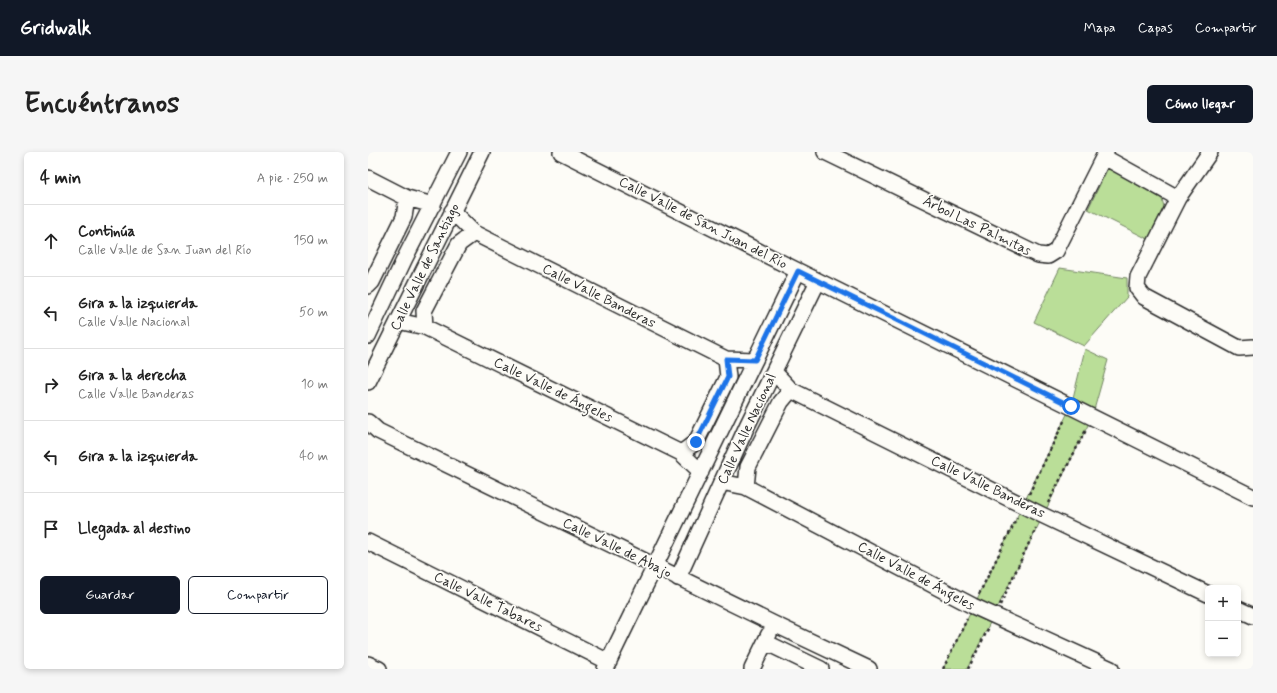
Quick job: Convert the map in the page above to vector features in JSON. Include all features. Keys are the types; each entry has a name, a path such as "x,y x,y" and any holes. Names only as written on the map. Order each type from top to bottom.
{"street":[{"name":"Calle Valle de Santiago","path":"368,336 373,308 405,258 459,152"},
{"name":"Calle Valle de Santiago","path":"368,382 482,152"},
{"name":"Calle Valle de San Juan del Río","path":"562,152 818,281 1253,496"},
{"name":"Árbol Las Palmitas","path":"825,152 1038,256 1048,256 1056,251 1105,154"},
{"path":"1210,152 1178,198 1138,277 1137,288 1144,297 1239,348 1253,347"},
{"path":"1105,154 1178,198"},
{"path":"368,178 407,198 433,205"},
{"path":"368,286 372,282 404,217 407,198"},
{"name":"Calle Valle Banderas","path":"452,211 474,233 726,359 755,360"},
{"path":"425,327 424,311 438,284 459,244 474,233"},
{"path":"405,258 425,267"},
{"name":"Calle Valle Nacional","path":"607,665 798,271"},
{"name":"Calle Valle Nacional","path":"678,578 747,426 818,281"},
{"name":"Calle Valle de Ángeles","path":"398,320 425,327 682,453 701,472"},
{"path":"682,453 696,442 728,377 726,359"},
{"name":"Calle Valle Banderas","path":"774,372 792,390 1042,515 1205,593"},
{"path":"746,487 748,467 781,402 792,390"},
{"path":"728,416 747,426"},
{"name":"Calle Valle de Abajo","path":"371,430 869,669"},
{"name":"Calle Valle de Ángeles","path":"721,482 746,487 973,606 1112,669"},
{"name":"Calle Valle Tabares","path":"368,542 607,665"},
{"path":"1241,610 1253,616"},
{"path":"752,669 774,624"},
{"path":"765,642 821,669"},
{"path":"368,664 379,669"}],"path":[{"path":"943,669 1071,406"},
{"path":"968,669 995,616 1042,515 1092,417"}],"green space":[{"path":"1108,168 1162,199 1164,207 1148,239 1088,209"},
{"path":"1060,268 1127,278 1127,297 1084,346 1034,322"},
{"path":"1085,349 1108,360 1092,417 967,669 943,669 1071,406"}],"route":[{"path":"696,442 728,377 726,359 755,360 798,271 1071,406"}]}
